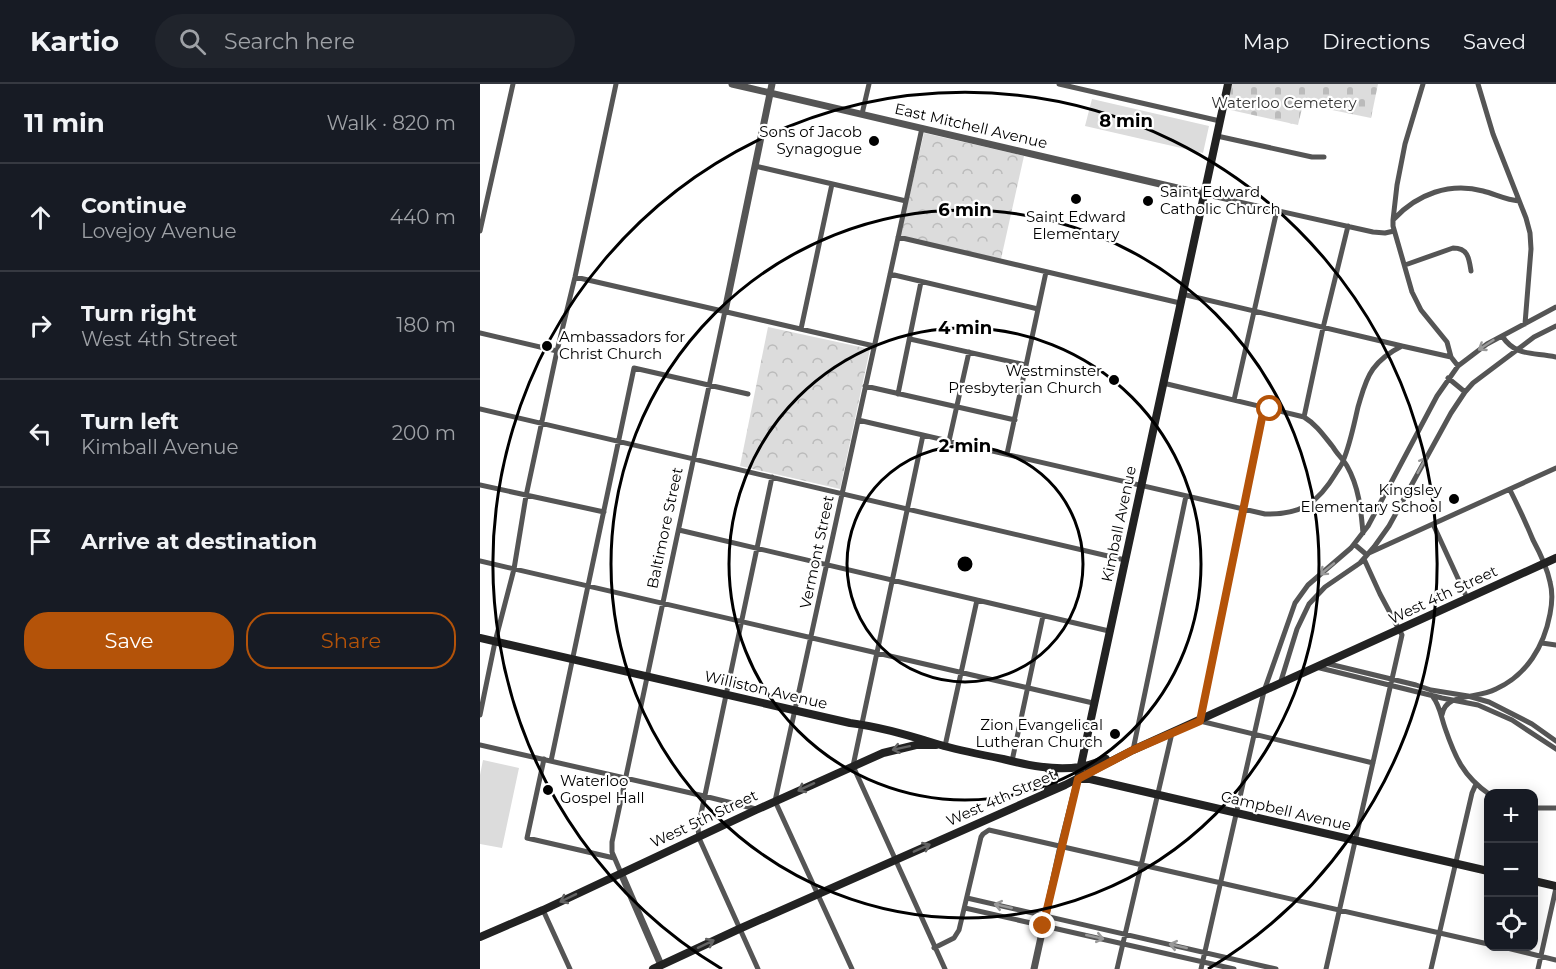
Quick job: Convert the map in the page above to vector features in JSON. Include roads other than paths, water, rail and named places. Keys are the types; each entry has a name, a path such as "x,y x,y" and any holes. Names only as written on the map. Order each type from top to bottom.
{"main road":[{"name":"Kimball Avenue","path":"1078,779 1228,84"},
{"name":"West 4th Street","path":"652,969 662,967 739,929 1078,779 1133,750 1556,558"},
{"name":"Williston Avenue","path":"480,638 1047,768 1080,767 1133,750"},
{"path":"1087,735 1090,756 1098,760 1108,759"},
{"name":"West 5th Street","path":"480,937 883,753 904,747 945,746"},
{"path":"1041,795 1055,781 1054,774 1047,768"},
{"name":"Campbell Avenue","path":"1078,779 1090,779 1484,870"},
{"path":"1538,882 1556,887"}],"street":[{"path":"480,231 513,84"},
{"path":"480,715 495,642 514,569 526,496 616,84"},
{"name":"East Mitchell Avenue","path":"732,84 1203,194"},
{"name":"Baltimore Street","path":"662,967 614,858 612,842 772,84"},
{"path":"862,114 868,84"},
{"path":"1059,84 1220,121"},
{"path":"1423,84 1406,144 1397,185 1393,220 1412,292 1417,303 1447,342 1451,357 1458,366"},
{"path":"1478,84 1493,134 1528,226 1531,241 1525,324"},
{"name":"Vermont Street","path":"775,801 922,128"},
{"path":"1217,136 1312,157 1324,157"},
{"path":"755,166 906,201"},
{"path":"801,329 832,184"},
{"path":"1393,220 1407,206 1421,197 1448,189 1475,189 1519,201"},
{"path":"1203,194 1379,233 1395,231"},
{"path":"1234,400 1277,210"},
{"path":"1304,417 1348,226"},
{"path":"898,237 1180,303"},
{"path":"1405,265 1457,248 1466,252 1471,271"},
{"path":"1007,454 1046,272"},
{"path":"890,274 1038,309"},
{"path":"575,277 874,346"},
{"path":"898,394 921,282"},
{"path":"1182,294 1451,357"},
{"path":"1201,969 1264,691 1286,626 1299,596 1308,585 1340,559 1363,533 1427,413 1458,366 1487,344 1556,307"},
{"path":"1280,684 1297,629 1309,604 1325,587 1355,567 1389,526 1451,413 1465,392 1473,383 1534,337 1556,326"},
{"path":"480,333 557,351"},
{"path":"1502,336 1508,346 1516,351 1556,357"},
{"path":"910,339 1026,365"},
{"path":"858,420 1265,514 1288,513 1310,504 1327,488 1343,461 1363,389 1370,374 1382,358 1402,346"},
{"path":"949,441 969,352"},
{"path":"551,761 634,368 748,394"},
{"path":"1448,378 1465,392"},
{"path":"1163,383 1304,417 1311,421 1352,476 1358,492 1363,533"},
{"path":"865,387 1015,420"},
{"path":"1264,408 1200,721 1373,763"},
{"path":"480,409 1125,560"},
{"path":"923,435 853,766 945,969"},
{"path":"1366,556 1556,468"},
{"path":"758,969 699,838 699,823 772,477"},
{"path":"480,485 604,512"},
{"path":"1442,715 1444,708 1454,700 1495,690 1513,679 1532,659 1542,643 1549,617 1552,591 1544,563 1510,490"},
{"path":"1133,750 1186,496"},
{"path":"1433,524 1467,598"},
{"path":"679,530 1109,631"},
{"path":"1326,969 1402,636 1366,556 1354,544"},
{"path":"480,561 1093,703"},
{"path":"945,746 977,600"},
{"path":"1012,761 1043,616"},
{"path":"1542,643 1556,645"},
{"path":"1325,663 1432,696 1478,705 1498,713 1556,749"},
{"path":"1315,667 1468,696 1496,705 1533,724 1556,741"},
{"path":"1495,690 1492,699 1496,705"},
{"path":"1432,696 1438,705 1444,726 1465,773 1484,790"},
{"path":"1117,969 1172,733"},
{"path":"480,745 756,810"},
{"path":"544,759 527,838 614,858"},
{"name":"Kimball Avenue","path":"1034,969 1078,779"},
{"path":"1431,969 1476,784"},
{"path":"775,801 852,969"},
{"path":"1538,808 1556,808"},
{"path":"934,948 957,935 981,837 985,832 994,831 1484,943"},
{"path":"1538,969 1556,887"},
{"path":"967,898 1276,969"},
{"path":"965,908 1234,969"},
{"path":"543,910 570,969"},
{"path":"1520,951 1556,960"}],"place":[{"name":"Sons of Jacob Synagogue","path":"874,141"},
{"name":"Saint Edward Elementary","path":"1076,199"},
{"name":"Saint Edward Catholic Church","path":"1148,201"},
{"name":"Ambassadors for Christ Church","path":"547,346"},
{"name":"Westminster Presbyterian Church","path":"1114,380"},
{"name":"Kingsley Elementary School","path":"1454,499"},
{"name":"Zion Evangelical Lutheran Church","path":"1115,734"},
{"name":"Waterloo Gospel Hall","path":"548,790"}],"park label":[{"name":"Waterloo Cemetery","path":"1284,103"}]}
